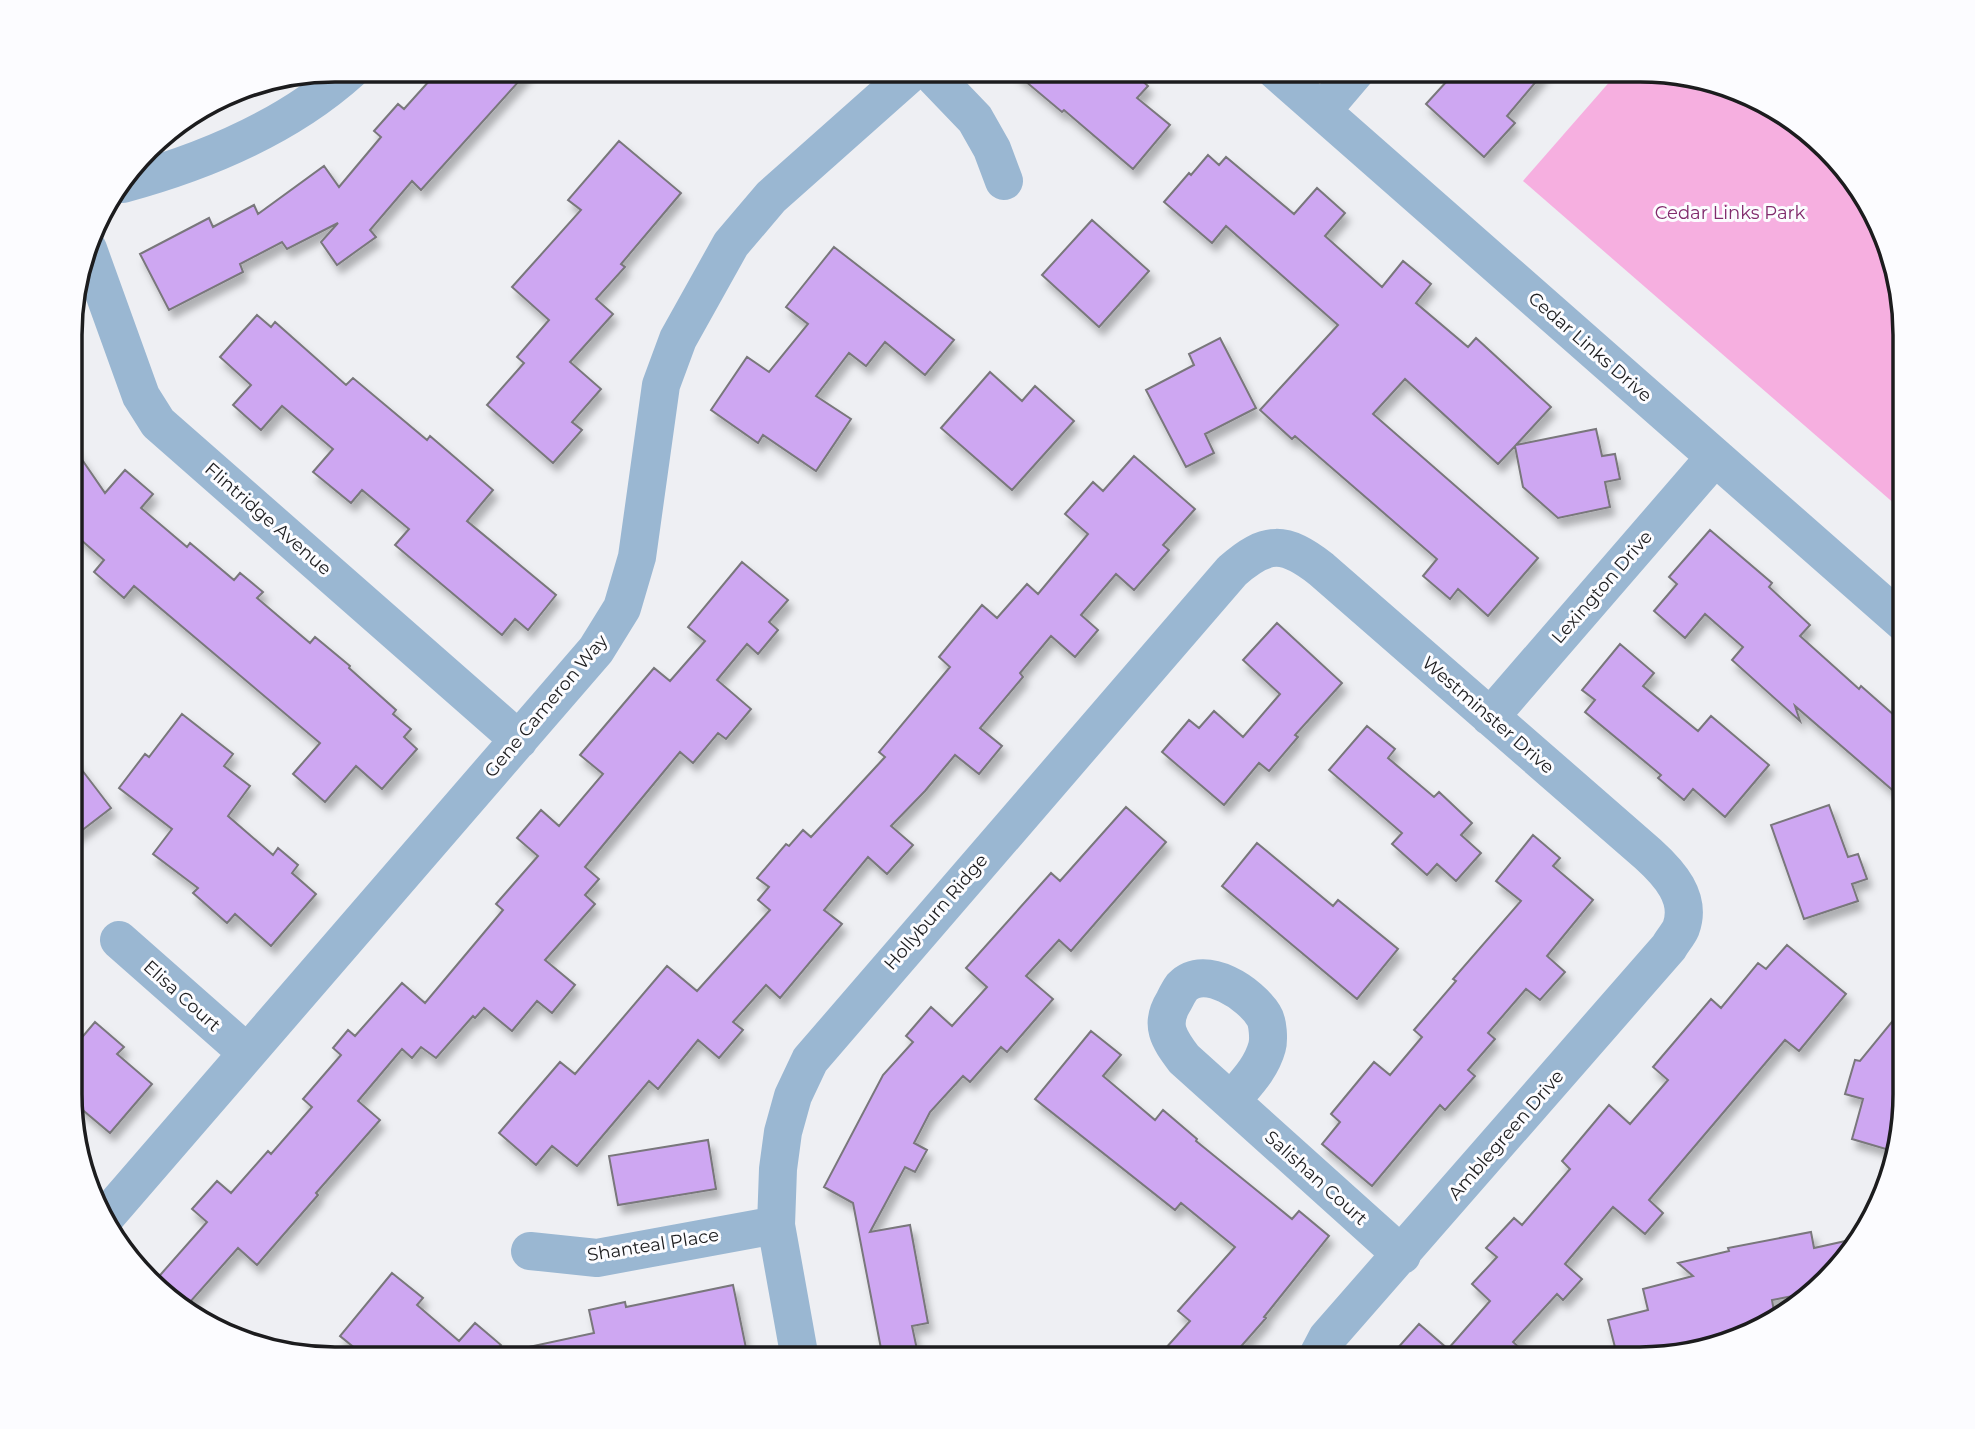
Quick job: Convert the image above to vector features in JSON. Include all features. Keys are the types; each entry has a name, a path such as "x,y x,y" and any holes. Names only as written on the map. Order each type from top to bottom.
{"street":[{"path":"136,180 207,156 263,131 335,82"},
{"name":"Gene Cameron Way","path":"111,1211 596,650 622,608 637,556 661,385 678,339 731,244 771,197 900,82"},
{"path":"940,82 975,119 992,149 1004,181"},
{"name":"Cedar Links Drive","path":"1289,82 1893,613"},
{"path":"1322,111 1347,82"},
{"name":"Flintridge Avenue","path":"93,263 141,396 158,423 519,740"},
{"name":"Lexington Drive","path":"1490,717 1715,457"},
{"name":"Westminster Drive","path":"1273,547 1303,555 1321,569 1668,872 1684,905"},
{"name":"Hollyburn Ridge","path":"798,1347 776,1225 778,1169 783,1132 793,1096 810,1060 1232,571 1251,554 1273,547"},
{"name":"Amblegreen Drive","path":"1322,1347 1669,947 1681,927 1684,905"},
{"name":"Elisa Court","path":"119,940 246,1052"},
{"name":"Salishan Court","path":"1231,1101 1402,1255"},
{"name":"Shanteal Place","path":"530,1251 597,1258 776,1225"}],"green space":[{"name":"Cedar Links Park","path":"1609,82 1673,84 1721,96 1752,108 1807,145 1830,168 1859,209 1873,238 1888,286 1893,335 1893,502 1523,181"}],"building":[{"path":"428,82 518,82 421,190 412,181 370,230 376,237 337,265 321,242 338,223 287,249 282,242 240,264 243,272 169,310 140,254 209,218 213,227 254,205 258,214 324,166 339,187 381,137 374,131 398,104 404,109"},
{"path":"1026,82 1144,82 1148,86 1137,98 1170,125 1133,169 1064,110 1062,112"},
{"path":"1446,82 1536,82 1507,116 1515,123 1484,157 1426,104"},
{"path":"619,141 681,193 621,264 625,267 596,299 613,314 570,362 601,389 572,422 582,430 553,463 487,405 524,363 517,357 549,320 512,287 581,210 568,200"},
{"path":"1208,155 1219,165 1226,157 1294,214 1317,188 1345,213 1325,236 1382,287 1403,261 1431,284 1416,303 1468,347 1476,338 1551,407 1516,445 1596,429 1602,456 1615,454 1620,479 1605,482 1610,507 1558,518 1523,487 1515,446 1498,464 1405,379 1373,414 1538,558 1488,616 1458,589 1450,599 1423,576 1437,559 1295,436 1292,439 1260,410 1338,325 1226,226 1212,243 1164,202"},
{"path":"1092,220 1149,271 1099,327 1042,275"},
{"path":"834,247 954,340 925,375 885,342 866,366 849,353 816,396 851,419 816,471 763,435 758,443 711,410 747,357 769,372 808,324 786,307"},
{"path":"257,315 271,327 275,322 346,385 353,378 427,440 430,436 493,490 467,521 556,595 528,630 515,619 502,635 395,545 409,529 362,490 351,503 313,472 333,449 282,406 261,430 233,405 251,385 220,357"},
{"path":"1220,338 1256,408 1205,434 1214,453 1186,467 1146,390 1194,365 1189,354"},
{"path":"990,372 1022,401 1035,386 1074,421 1012,490 941,428"},
{"path":"1134,456 1195,509 1163,545 1169,550 1134,590 1116,574 1081,615 1098,630 1075,657 1051,636 1020,673 1023,677 980,728 1002,746 979,774 955,755 891,826 913,845 887,874 868,857 824,910 842,924 780,998 766,985 733,1022 743,1030 719,1058 698,1040 658,1089 649,1081 577,1166 552,1146 536,1165 499,1133 560,1062 575,1074 667,966 697,991 770,910 758,900 769,887 757,878 786,844 789,846 803,830 811,837 885,757 879,752 950,667 939,657 982,605 997,618 1027,584 1038,594 1088,534 1065,514 1093,482 1103,491"},
{"path":"82,460 105,493 125,470 153,494 141,508 187,547 190,543 234,580 240,573 263,592 257,598 310,643 315,637 350,666 349,668 396,710 393,714 411,729 404,737 417,749 382,789 356,766 325,802 293,774 320,743 134,586 124,598 94,572 104,560 82,541"},
{"path":"1710,530 1772,583 1769,587 1810,625 1800,636 1859,689 1861,686 1893,714 1893,791 1795,706 1800,721 1732,660 1743,647 1705,614 1685,638 1654,611 1677,584 1669,577"},
{"path":"742,562 788,600 769,622 778,630 758,654 747,644 717,680 751,709 726,739 718,733 693,763 680,752 585,867 599,879 585,895 595,904 545,960 575,985 552,1013 537,1001 512,1031 484,1008 475,1018 473,1016 436,1058 421,1047 412,1058 402,1049 358,1101 380,1120 257,1265 238,1248 191,1301 168,1284 159,1276 207,1222 192,1209 217,1181 231,1193 268,1151 271,1154 312,1107 303,1099 341,1055 333,1048 348,1030 355,1036 402,983 425,1003 503,910 496,904 538,856 517,838 541,810 559,826 603,774 580,755 654,668 670,681 705,641 688,627"},
{"path":"1277,623 1342,683 1295,735 1298,737 1269,771 1259,763 1224,805 1162,752 1189,720 1199,728 1214,711 1243,737 1280,694 1243,660"},
{"path":"1620,644 1654,673 1643,686 1698,731 1711,716 1769,765 1725,817 1693,789 1684,800 1658,778 1661,775 1585,712 1595,700 1582,690"},
{"path":"182,714 233,754 224,766 250,786 228,816 273,855 278,848 298,865 292,873 316,894 271,946 235,914 227,923 193,893 198,888 153,854 172,829 119,788 145,754 149,757"},
{"path":"1367,726 1395,749 1388,758 1434,797 1439,792 1472,823 1461,835 1481,853 1456,881 1437,864 1427,875 1392,844 1402,833 1329,770"},
{"path":"82,770 111,808 82,830"},
{"path":"1829,805 1848,857 1858,854 1867,879 1852,884 1858,901 1804,919 1771,825"},
{"path":"1126,807 1166,842 1071,951 1059,940 1026,976 1053,999 1007,1052 1001,1047 970,1082 963,1076 930,1112 914,1143 927,1150 915,1172 905,1167 870,1232 910,1225 928,1323 912,1326 916,1347 881,1347 853,1203 824,1187 883,1075 913,1042 906,1036 931,1007 952,1026 987,987 966,968 1051,873 1060,881"},
{"path":"1533,835 1560,858 1553,866 1593,900 1547,956 1565,972 1540,1000 1526,989 1488,1033 1495,1039 1468,1070 1475,1076 1445,1110 1440,1105 1372,1186 1322,1144 1340,1122 1331,1114 1374,1062 1390,1075 1422,1037 1414,1030 1456,981 1453,979 1521,901 1496,881"},
{"path":"1257,843 1333,906 1338,900 1398,949 1357,999 1222,886"},
{"path":"1787,945 1846,994 1799,1051 1785,1040 1649,1200 1663,1213 1645,1234 1613,1207 1565,1264 1582,1279 1563,1300 1557,1294 1513,1342 1519,1347 1450,1347 1490,1301 1472,1284 1497,1257 1486,1248 1514,1218 1522,1225 1570,1169 1562,1161 1609,1105 1630,1124 1668,1080 1653,1067 1711,999 1721,1008 1758,963 1766,969"},
{"path":"1893,1020 1893,1094 1886,1149 1852,1139 1863,1099 1845,1094 1855,1060 1860,1061"},
{"path":"95,1022 124,1047 117,1054 152,1084 110,1133 83,1110 82,1037"},
{"path":"1091,1031 1121,1055 1103,1076 1155,1120 1163,1110 1197,1139 1196,1141 1292,1219 1299,1211 1329,1236 1241,1347 1167,1347 1190,1321 1178,1311 1235,1247 1181,1203 1175,1210 1035,1099"},
{"path":"708,1140 716,1189 618,1205 609,1156"},
{"path":"1811,1232 1814,1248 1845,1241 1807,1284 1791,1296 1772,1300 1773,1308 1752,1321 1689,1342 1615,1347 1608,1320 1648,1310 1643,1289 1693,1276 1678,1263 1729,1251 1728,1248"},
{"path":"392,1273 423,1298 417,1305 459,1341 475,1323 501,1345 354,1347 340,1336"},
{"path":"733,1285 746,1347 529,1347 594,1333 589,1310 625,1302 626,1307"},
{"path":"1419,1324 1446,1347 1399,1347"}]}
